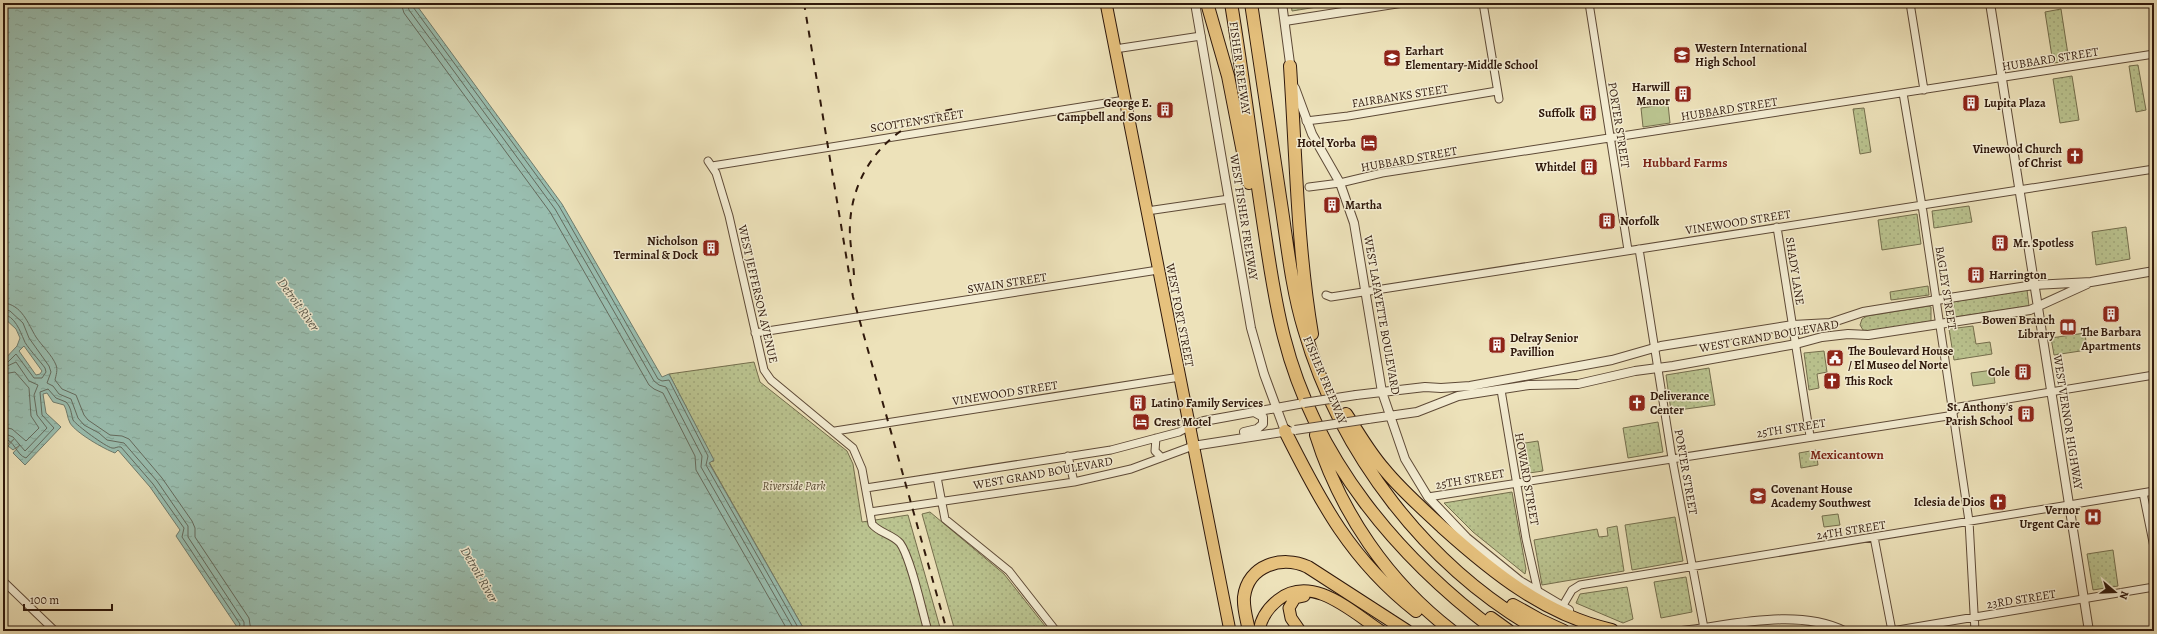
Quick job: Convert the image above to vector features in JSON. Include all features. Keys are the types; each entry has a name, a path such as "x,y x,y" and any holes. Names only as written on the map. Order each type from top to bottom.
{"highway":[{"path":"1207,3 1228,76 1252,195 1268,254"},
{"name":"FISHER FREEWAY","path":"1231,3 1268,254 1284,337 1301,388 1323,436 1351,483 1382,526 1419,565 1458,602 1496,631"},
{"name":"FISHER FREEWAY","path":"1251,3 1294,288 1306,336 1321,378 1349,434 1382,488 1421,535 1461,573 1494,600 1540,630"},
{"path":"1290,66 1302,265 1321,378 1375,458 1391,478 1470,552 1502,578 1531,597 1574,618 1615,630"},
{"path":"1301,388 1330,472 1373,549 1409,595 1452,631"},
{"path":"1290,430 1317,496 1339,531 1388,587 1414,610 1442,631"},
{"path":"1249,631 1244,600 1247,586 1257,572 1269,565 1282,561 1296,562 1308,567 1406,630"},
{"path":"1419,565 1509,631"},
{"path":"1461,573 1540,620 1564,631"}],"main road":[{"name":"WEST FORT STREET","path":"1106,3 1230,631"},
{"path":"1259,631 1264,615 1277,601 1293,592 1304,591 1319,593 1331,598 1381,631"},
{"path":"1300,631 1291,618 1289,611 1292,601 1297,597 1303,596 1322,601 1368,631"}],"street":[{"name":"WEST FISHER FREEWAY","path":"1195,3 1251,328 1264,374 1276,408 1290,430"},
{"path":"1282,3 1290,66"},
{"path":"1285,21 1400,3"},
{"path":"1483,3 1499,99"},
{"name":"PORTER STREET","path":"1589,3 1628,250"},
{"path":"1910,3 1924,90"},
{"name":"WEST VERNOR HIGHWAY","path":"1990,3 2089,631"},
{"path":"1115,49 1201,36"},
{"name":"HUBBARD STREET","path":"1309,187 1340,183 1382,173 2154,54"},
{"name":"WEST LAFAYETTE BOULEVARD","path":"1290,66 1306,120 1320,150 1340,183 1354,223 1382,392 1405,459 1428,497 1447,519 1480,550 1520,581 1538,592 1562,606 1615,630"},
{"name":"FAIRBANKS STEET","path":"1306,120 1350,115 1497,91"},
{"name":"BAGLEY STREET","path":"1903,93 1937,300 1969,521 1975,631"},
{"name":"SCOTTEN STREET","path":"710,163 1125,100"},
{"name":"WEST JEFFERSON AVENUE","path":"710,163 729,216 764,370 771,380 835,431 853,448 858,456 870,512"},
{"name":"VINEWOOD STREET","path":"1326,294 1331,297 1365,292 2154,169"},
{"path":"1147,211 1229,199"},
{"name":"SHADY LANE","path":"1777,227 1810,436"},
{"name":"PORTER STREET","path":"1639,249 1672,458 1704,628"},
{"name":"SWAIN STREET","path":"755,333 1158,270"},
{"name":"WEST GRAND BOULEVARD","path":"866,488 1122,448 1179,432 1204,421 1276,408 1356,395 1425,387 1459,388 1612,360 1655,348 1793,325 1830,323 1863,312 2034,285 2092,282 2154,272"},
{"name":"WEST GRAND BOULEVARD","path":"870,512 1074,482 1131,469 1161,457 1209,442 1417,412 1458,396 1518,387 1578,384 1635,371 1796,344 1822,337 1848,334 1868,335 2030,310 2092,282"},
{"name":"25TH STREET","path":"1428,497 1810,436 1948,416 1960,407 2154,375"},
{"name":"VINEWOOD STREET","path":"835,431 1180,377"},
{"path":"1517,377 1518,387"},
{"name":"HOWARD STREET","path":"1501,390 1516,482 1538,592"},
{"path":"1209,442 1226,435 1260,428 1264,424 1264,419 1254,412"},
{"path":"1156,438 1155,451 1161,457"},
{"path":"1068,456 1074,482"},
{"path":"937,477 945,519 1009,571 1056,631"},
{"name":"24TH STREET","path":"1562,606 1572,590 1580,585 2154,491"},
{"path":"2143,493 2154,547"},
{"path":"870,512 875,527 895,538 904,551 928,631"},
{"path":"1874,537 1892,631"},
{"path":"1520,581 1528,578 1533,571"},
{"path":"3,581 55,631"},
{"name":"23RD STREET","path":"1892,631 2154,588"},
{"path":"1682,631 1800,618 1826,623 1844,631"}],"green space":[{"path":"1291,3 1342,3 1292,11"},
{"path":"2061,9 2069,61 2053,63 2045,12"},
{"path":"2138,65 2146,110 2136,112 2129,66"},
{"path":"2072,76 2079,120 2060,123 2053,79"},
{"path":"1668,104 1670,123 1643,127 1641,108"},
{"path":"1864,108 1871,152 1860,154 1853,109"},
{"path":"1969,206 1972,222 1934,228 1932,211"},
{"path":"1917,214 1921,244 1882,250 1878,220"},
{"path":"2126,227 2130,259 2096,265 2092,232"},
{"path":"1928,286 1929,295 1891,300 1890,292"},
{"path":"2027,290 2029,306 1948,318 1946,303"},
{"path":"1929,306 1931,307 1931,321 1869,331 1863,330 1860,325 1862,319 1867,316"},
{"path":"1973,326 1976,344 1990,342 1992,354 1954,360 1949,329"},
{"path":"2085,333 2087,350 2054,355 2051,338"},
{"path":"1824,351 1827,372 1817,374 1819,388 1809,390 1804,353"},
{"name":"Riverside Park","path":"754,362 760,382 847,451 853,464 862,522 908,515 941,631 805,631 709,462 714,461 669,374"},
{"path":"1709,368 1715,405 1671,411 1666,375"},
{"path":"1993,370 1995,383 1973,386 1971,373"},
{"path":"1658,422 1663,452 1628,458 1623,428"},
{"path":"1538,441 1543,471 1529,473 1525,443"},
{"path":"1816,450 1818,465 1801,468 1799,453"},
{"path":"1512,492 1526,569 1525,574 1473,532 1444,503"},
{"path":"930,512 1004,574 1049,631 955,631 922,514"},
{"path":"1838,514 1840,525 1824,527 1822,516"},
{"path":"1675,517 1683,561 1632,570 1625,525"},
{"path":"1617,526 1624,571 1542,585 1534,540 1597,529 1599,537 1608,536 1607,528"},
{"path":"2113,550 2118,586 2093,590 2087,554"},
{"path":"1686,577 1692,612 1661,618 1654,582"},
{"path":"1627,587 1633,619 1623,623 1576,603 1580,594"}],"water":[{"name":"Detroit River","path":"3,3 415,3 562,204 662,377 669,374 714,460 709,463 805,631 232,631 237,627 176,536 180,530 150,487 118,450 115,453 104,448 84,436 73,427 69,421 64,405 53,402 47,393 43,394 46,413 61,427 25,465 13,453 20,445 13,450 8,446 14,439 7,445 3,441 7,433 6,432 3,436 3,361 17,346 20,338 16,329 3,317","holes":["24,346 42,371 40,374 36,375 19,351"]}],"railway":[{"path":"804,3 853,297 947,631"},
{"path":"854,275 850,224 853,202 860,182 869,164 882,148 897,134 914,123 933,114 954,109"}],"place":[{"name":"Western International High School","path":"1682,55"},
{"name":"Earhart Elementary-Middle School","path":"1392,58"},
{"name":"Harwill Manor","path":"1683,94"},
{"name":"Lupita Plaza","path":"1971,103"},
{"name":"George E. Campbell and Sons","path":"1165,110"},
{"name":"Suffolk","path":"1588,113"},
{"name":"Hotel Yorba","path":"1369,143"},
{"name":"Vinewood Church of Christ","path":"2075,156"},
{"name":"Whitdel","path":"1589,167"},
{"name":"Martha","path":"1332,205"},
{"name":"Norfolk","path":"1607,221"},
{"name":"Mr. Spotless","path":"2000,243"},
{"name":"Nicholson Terminal & Dock","path":"711,248"},
{"name":"Harrington","path":"1976,275"},
{"name":"The Barbara Apartments","path":"2111,314"},
{"name":"Bowen Branch Library","path":"2068,327"},
{"name":"Delray Senior Pavillion","path":"1497,345"},
{"name":"The Boulevard House / El Museo del Norte","path":"1835,358"},
{"name":"Cole","path":"2023,372"},
{"name":"This Rock","path":"1832,381"},
{"name":"Latino Family Services","path":"1138,403"},
{"name":"Deliverance Center","path":"1637,403"},
{"name":"St. Anthony's Parish School","path":"2026,414"},
{"name":"Crest Motel","path":"1141,422"},
{"name":"Covenant House Academy Southwest","path":"1758,496"},
{"name":"Iclesia de Dios","path":"1998,502"},
{"name":"Vernor Urgent Care","path":"2093,517"}],"district":[{"name":"Hubbard Farms","path":"1685,162"},
{"name":"Mexicantown","path":"1847,454"}]}
